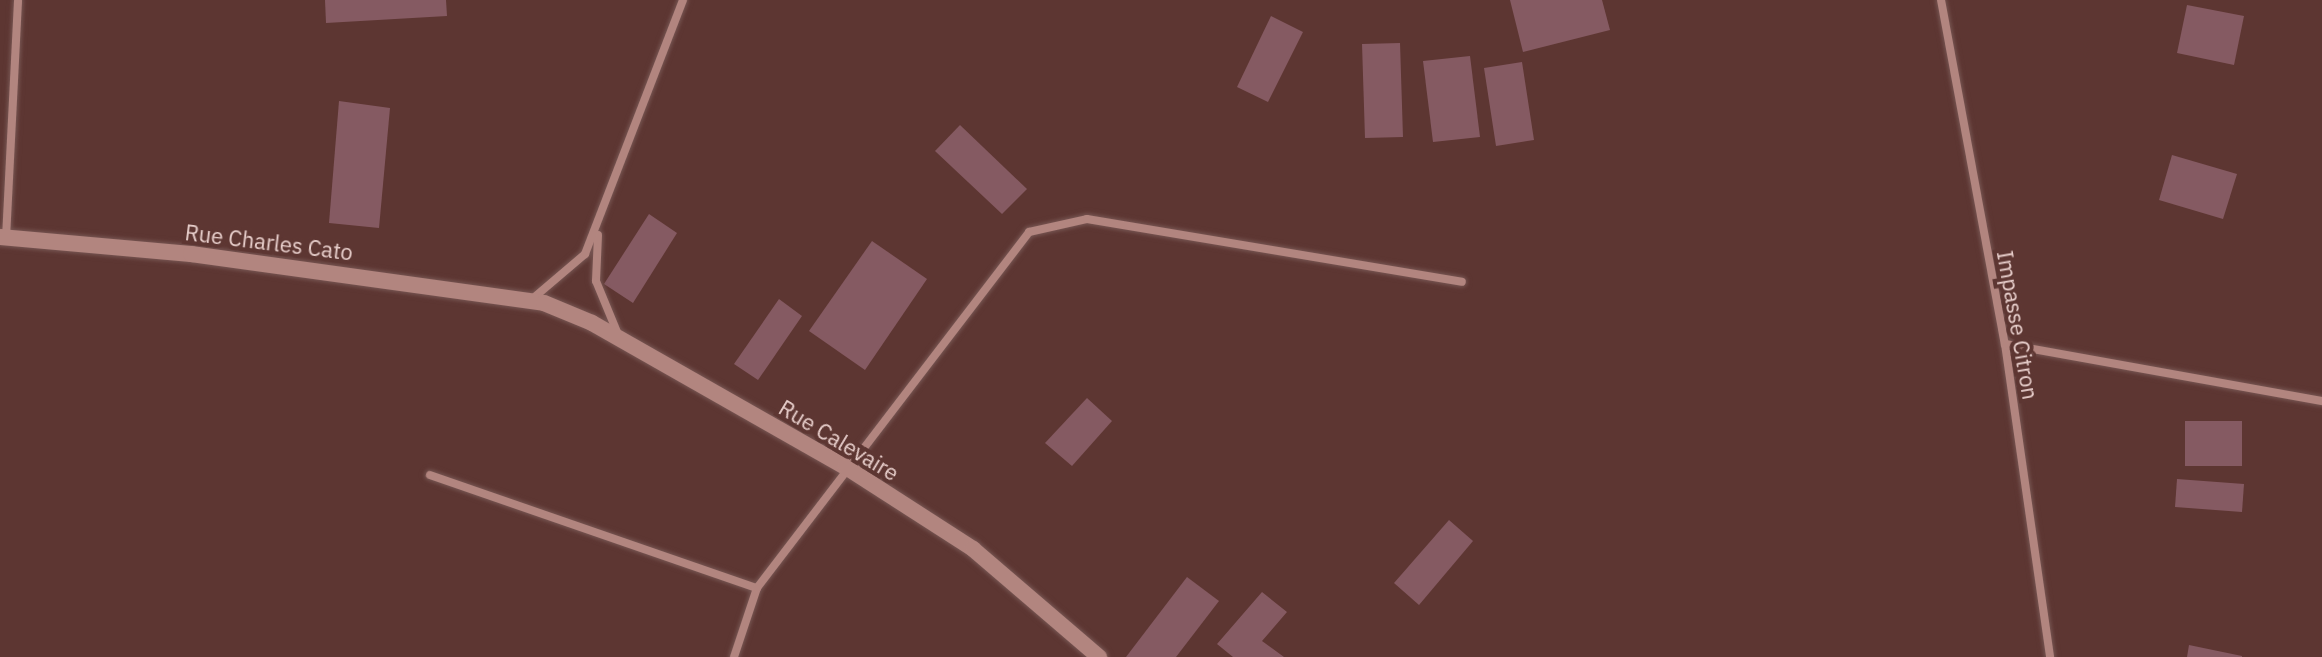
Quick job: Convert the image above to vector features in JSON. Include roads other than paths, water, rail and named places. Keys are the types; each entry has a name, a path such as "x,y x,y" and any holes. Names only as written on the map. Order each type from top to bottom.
{"main road":[{"name":"Rue Charles Cato","path":"3,238 191,254 531,300"},
{"name":"Rue Calevaire","path":"531,300 592,323 846,467 973,549 1099,657"}],"street":[{"path":"3,238 18,0"},
{"path":"625,344 600,299 595,254 599,226 683,0"},
{"name":"Impasse Citron","path":"1941,0 2005,344 2050,657"},
{"path":"734,657 757,588 846,467 1029,232 1087,219 1462,282"},
{"path":"531,300 570,271 599,226"},
{"path":"2005,344 2322,401"},
{"path":"430,475 757,588"}]}
